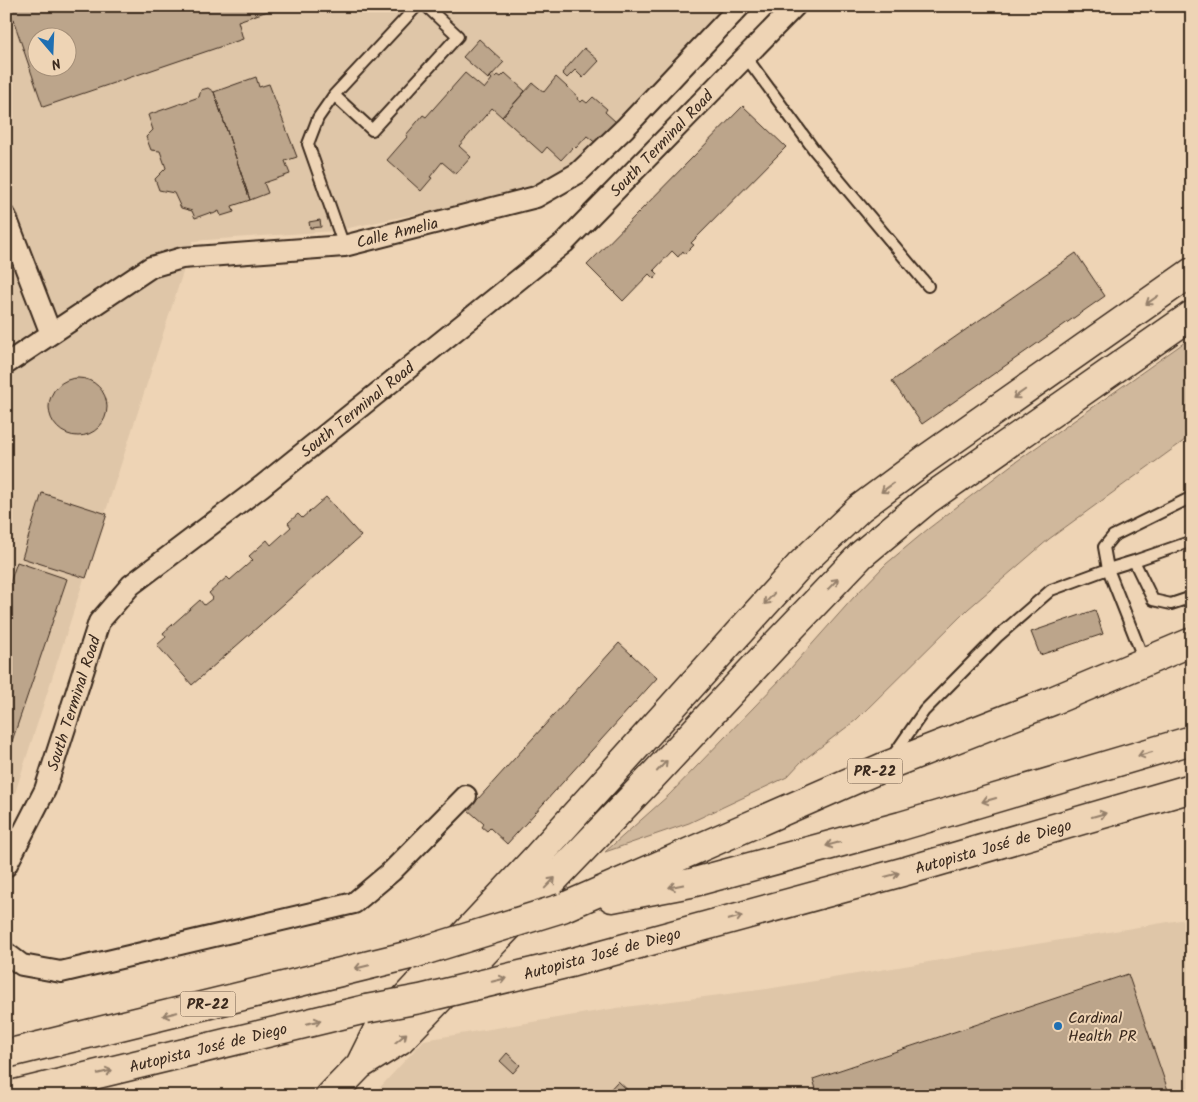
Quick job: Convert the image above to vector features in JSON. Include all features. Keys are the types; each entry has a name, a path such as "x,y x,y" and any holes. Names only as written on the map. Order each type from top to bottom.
{"main road":[{"path":"360,1065 380,1025 536,858 799,566 835,530 860,508 926,460 1192,272"},
{"path":"330,1096 360,1065 400,1040 861,555 927,500 1192,315"},
{"name":"PR-22","path":"562,908 886,766 1052,701 1192,642"},
{"name":"PR-22","path":"6,1054 410,955 562,908 691,883 901,826 1192,740"},
{"name":"Autopista José de Diego","path":"7,1096 366,1009 420,999 570,963 906,871 1192,788"},
{"path":"34,1096 66,1082"}],"street":[{"name":"Calle Amelia","path":"6,364 151,268 182,258 344,246 536,198 578,173 625,128 740,6"},
{"name":"South Terminal Road","path":"6,866 45,790 99,622 130,585 262,486 564,243 795,6"},
{"path":"6,216 51,334"},
{"path":"6,953 22,965 61,972 354,902 392,872 466,796"}],"lane":[{"path":"344,246 308,144 318,118 334,95 417,6"},
{"path":"334,95 372,130 458,36 426,6"},
{"path":"746,57 815,151 928,286"},
{"path":"1144,661 1108,569 1104,547 1113,536 1192,496"},
{"path":"886,766 924,711 997,637 1051,590 1192,540"},
{"path":"1134,561 1153,600 1171,604 1192,597"}],"shaded area":[{"path":"6,6 733,6 595,151 537,189 334,231 193,241 13,799 6,804"},
{"path":"1192,337 1192,435 1049,539 968,609 856,720 801,762 787,777 689,823 605,852 669,795 782,678 886,564 1010,466"},
{"path":"1192,918 1192,1096 372,1096 424,1040 617,1008 767,989"}],"building":[{"path":"22,6 283,6 238,21 243,39 43,107 33,78 78,78 78,28 28,28 28,63 10,10"},
{"path":"479,39 504,62 488,79 463,57"},
{"path":"584,48 599,61 583,78 575,70 567,78 562,73"},
{"path":"465,73 484,89 492,79 490,77 493,74 496,77 498,75 501,77 505,73 525,91 502,117 492,108 459,146 471,157 456,174 442,162 421,191 387,160 423,115 426,117"},
{"path":"256,77 259,87 269,84 297,157 285,161 290,174 264,183 268,193 250,200 214,92"},
{"path":"556,77 581,102 583,100 587,103 593,97 607,109 605,112 616,122 597,144 587,136 561,160 547,147 542,153 502,117 533,83 544,92"},
{"path":"208,88 214,92 250,200 232,206 234,212 221,216 219,211 195,218 192,211 181,208 174,193 159,190 155,179 166,168 160,151 151,150 146,137 153,130 148,115 199,97 201,90"},
{"path":"743,106 786,147 691,243 694,245 685,254 683,251 678,257 672,251 654,270 658,274 654,279 649,274 623,301 587,265"},
{"path":"320,220 321,227 310,228 309,222"},
{"path":"1076,253 1105,296 922,424 892,381"},
{"path":"72,378 84,378 99,386 107,401 107,413 99,428 84,436 72,436 57,428 49,413 49,401 57,386"},
{"path":"42,493 107,514 86,578 22,558"},
{"path":"326,497 361,536 192,685 157,645 166,637 163,633 200,600 204,605 213,598 209,593 227,577 230,580 253,560 249,556 267,540 271,545 291,527 288,523 298,514 302,518"},
{"path":"17,562 67,579 9,750 6,749 6,594"},
{"path":"1095,610 1103,634 1040,655 1031,632"},
{"path":"619,643 657,678 507,844 490,828 487,831 482,827 484,824 468,810"},
{"name":"Cardinal Health PR","path":"1128,974 1170,1096 818,1096 813,1079"},
{"path":"507,1053 520,1065 513,1073 500,1061"},
{"path":"618,1081 634,1096 604,1096"}],"place":[{"name":"Cardinal Health PR","path":"1058,1026"}]}
